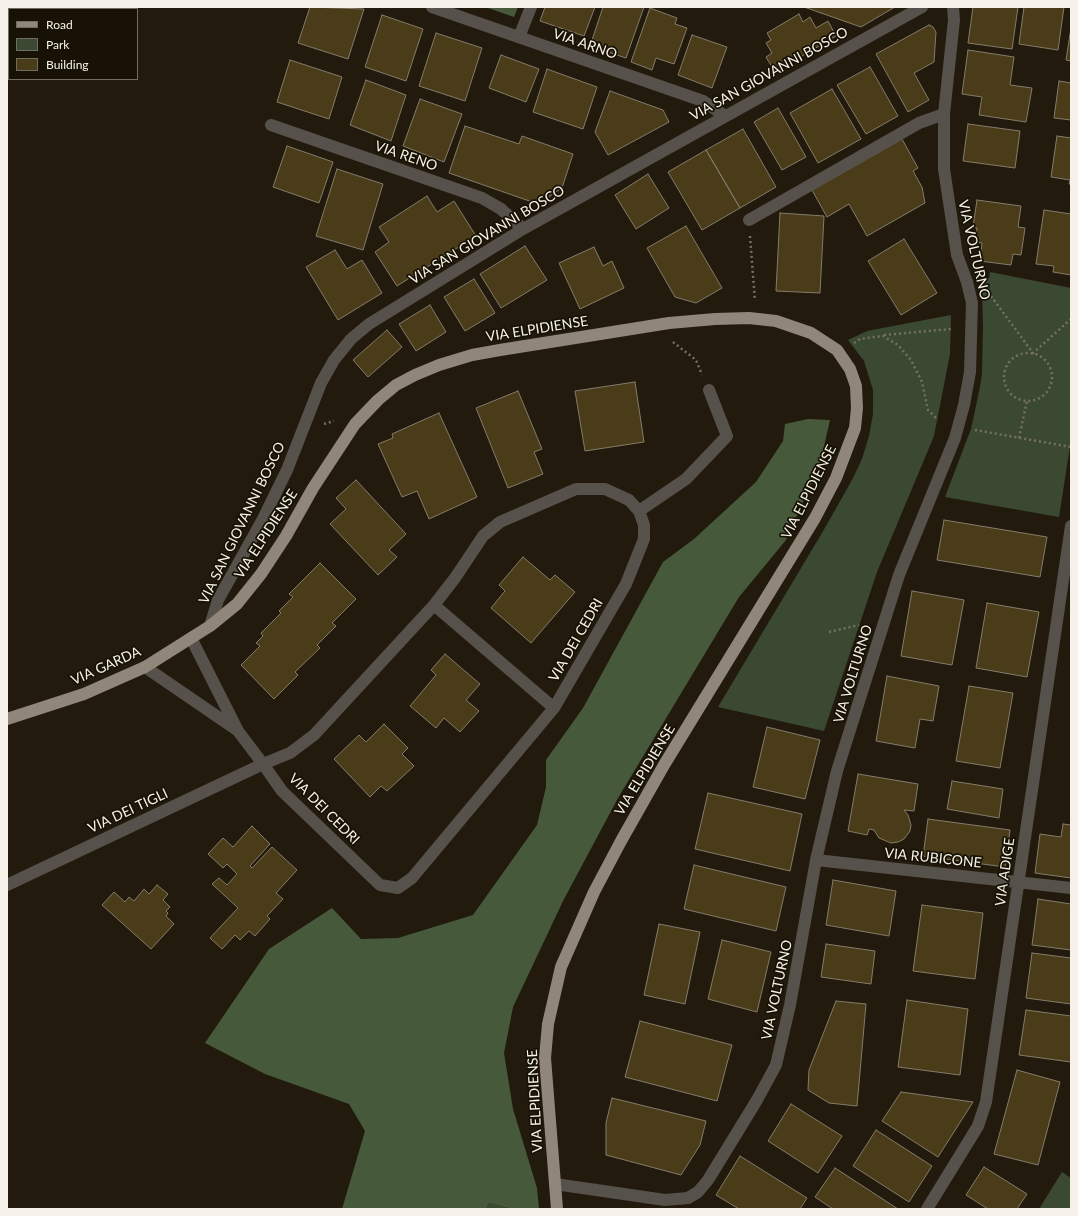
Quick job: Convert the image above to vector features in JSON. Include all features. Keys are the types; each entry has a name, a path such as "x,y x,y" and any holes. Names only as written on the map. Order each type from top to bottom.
{"main road":[{"name":"VIA ELPIDIENSE","path":"210,626 237,604 261,574 286,536 342,440 355,424 378,400 396,385 415,375 465,357 500,350 669,323 715,319 749,318 776,321 796,326 827,342 845,359 856,386 857,408 855,428 836,478 815,518 664,765 620,841 594,892 561,967 548,1024 545,1058 557,1209"},
{"name":"VIA GARDA","path":"7,719 84,694 145,667 210,626"}],"street":[{"name":"VIA ARNO","path":"432,7 703,101 725,116"},
{"path":"519,37 530,7"},
{"name":"VIA SAN GIOVANNI BOSCO","path":"210,626 218,600 263,519 287,470 321,382 334,360 351,339 369,324 523,229 922,7"},
{"name":"VIA VOLTURNO","path":"555,1184 665,1200 688,1198 698,1192 757,1100 776,1065 790,1005 816,860 837,772 899,575 955,438 964,405 970,372 972,303 968,282 957,255 944,169 944,114 954,20 953,7"},
{"path":"749,220 918,123 944,114"},
{"name":"VIA RENO","path":"271,125 482,198 501,209 523,229"},
{"path":"639,511 686,479 727,436 709,390"},
{"name":"VIA DEI CEDRI","path":"576,489 605,489 629,500 639,511 644,525 644,539 626,584 554,708 412,878 398,888 380,885 282,791 263,764 290,753 314,735 434,605 455,578 483,536 500,522 576,489"},
{"name":"VIA ADIGE","path":"927,1209 978,1126 986,1102 1071,526"},
{"path":"434,605 554,708"},
{"path":"191,638 238,731 263,764"},
{"path":"145,667 238,731"},
{"name":"VIA DEI TIGLI","path":"7,885 263,764"},
{"name":"VIA RUBICONE","path":"816,860 1071,888"}],"path":[{"path":"749,220 755,306"},
{"path":"982,291 988,291 1033,353 1046,360 1050,368 1051,384 1046,393 1040,398 1027,401 1015,398 1005,385 1004,372 1008,364 1014,358 1024,353 1033,353 1071,318"},
{"path":"852,344 860,339 951,329"},
{"path":"883,336 898,345 911,360 922,382 928,410 938,420"},
{"path":"673,342 696,360"},
{"path":"1019,438 1027,401"},
{"path":"318,426 334,421"},
{"path":"971,429 1071,447"},
{"path":"829,632 859,625"}],"green space":[{"path":"485,7 518,7 514,17"},
{"path":"990,272 1071,288 1071,440 1059,517 945,497 971,429 980,387 982,373 983,326 980,277 989,278"},
{"path":"951,315 950,354 934,436 877,572 824,731 718,707 822,533 862,459 869,436 873,414 873,390 864,361 848,340 867,331"},
{"path":"808,419 830,420 820,464 786,540 739,597 618,798 563,901 513,1007 504,1053 513,1109 537,1188 539,1209 512,1209 489,1203 486,1209 342,1209 365,1131 349,1104 265,1074 205,1043 269,949 332,908 361,939 398,938 473,915 537,825 546,787 546,760 583,708 663,562 694,539 756,482 783,441 785,424"},
{"path":"1062,1172 1071,1178 1071,1209 1039,1209"},
{"path":"489,1203 512,1209 486,1209"}],"building":[{"path":"310,7 364,9 348,59 298,43"},
{"path":"545,7 595,7 584,36 540,21"},
{"path":"603,7 644,7 626,58 590,46"},
{"path":"804,7 895,7 861,27"},
{"path":"973,7 1018,7 1012,49 968,43"},
{"path":"1024,7 1064,7 1058,50 1019,44"},
{"path":"650,8 677,18 675,24 687,28 674,64 656,58 652,70 631,62"},
{"path":"799,14 803,22 810,17 816,28 828,21 836,36 775,72 766,57 772,53 766,43 771,40 767,33"},
{"path":"382,15 423,29 406,81 365,67"},
{"path":"929,25 933,27 936,32 934,62 914,73 929,100 908,112 876,54"},
{"path":"1071,28 1071,61 1066,60"},
{"path":"436,33 482,48 465,101 419,86"},
{"path":"692,35 727,47 712,88 678,75"},
{"path":"968,50 1014,57 1010,85 1032,88 1026,122 979,115 982,97 962,94"},
{"path":"501,55 539,69 526,102 489,88"},
{"path":"290,60 342,77 329,119 277,102"},
{"path":"870,67 898,116 866,134 837,85"},
{"path":"547,69 597,87 583,129 533,112"},
{"path":"366,80 406,95 391,141 350,125"},
{"path":"1059,81 1071,83 1071,120 1054,118"},
{"path":"832,89 861,139 818,163 790,113"},
{"path":"610,91 663,110 669,122 608,155 595,132"},
{"path":"420,99 462,114 444,162 403,146"},
{"path":"778,108 806,157 782,170 754,122"},
{"path":"968,124 1020,131 1015,168 963,161"},
{"path":"465,126 519,144 522,136 573,154 562,188 538,204 449,173"},
{"path":"743,129 776,187 740,208 706,150"},
{"path":"1057,136 1071,138 1071,184 1069,184 1070,180 1051,177"},
{"path":"902,139 918,168 913,171 922,187 925,203 867,236 849,204 827,217 812,190"},
{"path":"287,146 333,162 319,203 273,187"},
{"path":"706,150 740,208 702,230 668,172"},
{"path":"337,169 383,184 363,250 316,236"},
{"path":"648,174 669,208 636,229 615,195"},
{"path":"427,196 437,212 454,201 476,236 397,286 375,252 389,242 379,227"},
{"path":"977,200 1021,206 1018,227 1025,228 1021,255 1013,254 1011,265 980,261 982,243 975,242 977,228 973,227"},
{"path":"1044,210 1071,214 1071,275 1053,272 1054,266 1036,264"},
{"path":"780,213 824,216 820,293 776,291"},
{"path":"686,226 722,288 696,303 675,297 647,248"},
{"path":"904,239 937,293 901,315 868,261"},
{"path":"525,246 547,280 501,308 480,274"},
{"path":"594,247 603,266 612,261 624,288 580,309 559,263"},
{"path":"335,250 347,269 362,260 382,293 338,320 306,267"},
{"path":"474,279 495,313 465,331 444,297"},
{"path":"430,305 446,332 416,351 399,324"},
{"path":"387,330 402,347 368,377 353,360"},
{"path":"635,382 644,442 585,451 575,391"},
{"path":"518,391 542,449 534,452 543,474 508,488 476,408"},
{"path":"439,413 477,497 429,519 417,491 402,497 378,444 393,438 392,434"},
{"path":"356,480 406,534 389,550 397,557 378,575 330,524 346,509 336,498"},
{"path":"944,520 1047,537 1040,577 937,560"},
{"path":"523,557 550,580 555,575 575,592 531,643 491,608 505,591 499,585"},
{"path":"320,563 356,599 332,623 336,626 317,645 320,648 295,672 298,675 274,699 241,665 260,646 256,643 263,636 261,633 281,613 279,611 293,597 289,594"},
{"path":"912,591 964,600 952,665 901,656"},
{"path":"987,603 1039,612 1027,677 976,668"},
{"path":"445,654 480,684 466,700 479,711 460,732 444,718 436,728 410,706 436,675 431,670"},
{"path":"887,676 939,686 933,721 920,719 915,748 876,741"},
{"path":"969,686 1013,693 1000,768 956,761"},
{"path":"384,724 408,748 402,754 414,766 387,791 381,786 370,797 334,759 359,735 366,742"},
{"path":"767,727 820,740 805,799 753,787"},
{"path":"858,774 918,784 914,811 904,810 908,815 911,825 910,831 904,839 891,843 879,838 874,830 869,829 867,835 848,831"},
{"path":"952,781 1003,789 999,818 947,809"},
{"path":"708,793 802,814 790,871 695,849"},
{"path":"928,819 1010,830 1005,867 923,856"},
{"path":"1063,824 1071,825 1071,878 1035,873 1040,834 1061,837"},
{"path":"252,826 270,844 250,866 252,868 272,847 297,870 276,893 283,899 267,916 270,919 255,936 249,931 240,940 235,935 222,949 210,938 238,908 212,884 219,878 227,885 237,874 227,864 223,868 208,854 223,838 233,847"},
{"path":"694,865 786,887 776,931 684,909"},
{"path":"833,880 896,891 889,936 826,925"},
{"path":"157,885 168,894 163,900 170,907 166,911 168,913 166,916 174,924 151,949 102,905 114,892 125,902 129,897 134,901 144,889 149,894"},
{"path":"1038,899 1071,904 1071,950 1032,945"},
{"path":"922,905 983,913 975,979 913,971"},
{"path":"659,924 700,932 685,1004 644,995"},
{"path":"722,940 771,952 757,1012 708,999"},
{"path":"826,944 875,951 871,984 821,977"},
{"path":"1032,953 1071,958 1071,1004 1026,998"},
{"path":"907,1000 968,1009 960,1075 898,1067"},
{"path":"836,1001 866,1004 857,1106 829,1103 808,1090 809,1070"},
{"path":"1026,1010 1071,1016 1071,1062 1019,1055"},
{"path":"640,1021 732,1045 717,1101 625,1077"},
{"path":"1017,1070 1060,1082 1038,1165 994,1154"},
{"path":"901,1092 973,1102 938,1157 882,1121"},
{"path":"612,1098 706,1121 700,1145 681,1175 606,1155 606,1123"},
{"path":"791,1104 842,1136 818,1173 768,1141"},
{"path":"876,1130 932,1166 909,1202 853,1166"},
{"path":"740,1156 807,1198 800,1209 739,1209 716,1195"},
{"path":"984,1167 1027,1194 1017,1209 988,1209 966,1195"},
{"path":"835,1168 898,1209 833,1209 815,1197"}]}
